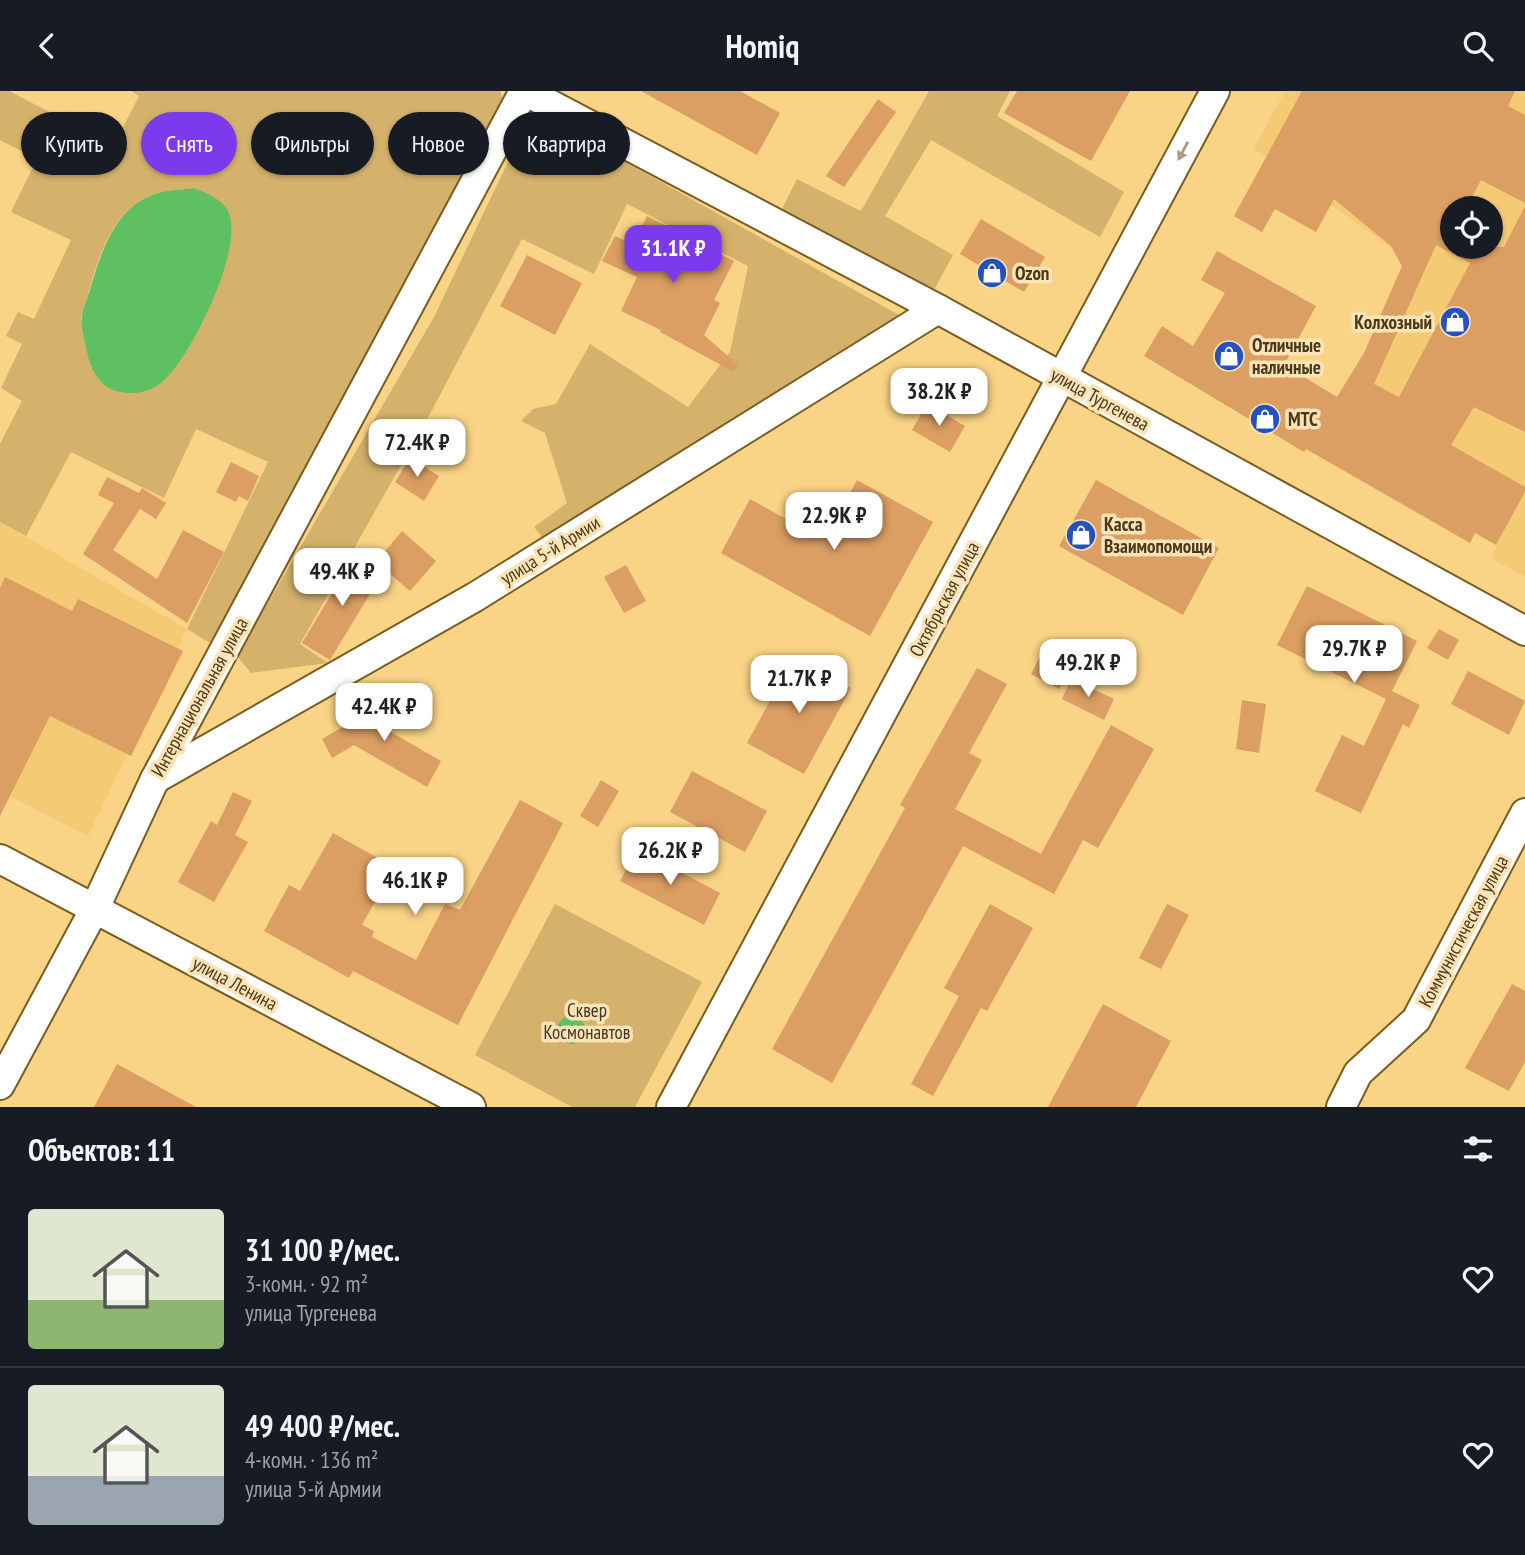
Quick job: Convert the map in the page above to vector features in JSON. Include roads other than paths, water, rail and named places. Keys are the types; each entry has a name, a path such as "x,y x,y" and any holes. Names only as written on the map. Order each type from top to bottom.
{"street":[{"name":"улица Тургенева","path":"525,91 938,309 1525,631"},
{"name":"Интернациональная улица","path":"0,1085 94,910 155,779 525,91"},
{"name":"Октябрьская улица","path":"671,1107 1215,91"},
{"name":"улица 5-й Армии","path":"155,779 475,597 938,309"},
{"name":"Коммунистическая улица","path":"1340,1107 1358,1073 1416,1020 1525,813"},
{"name":"улица Ленина","path":"0,859 471,1107"}],"place":[{"name":"Ozon","path":"992,273"},
{"name":"Колхозный","path":"1455,322"},
{"name":"Отличные наличные","path":"1229,356"},
{"name":"МТС","path":"1265,419"},
{"name":"Касса Взаимопомощи","path":"1081,535"}],"park label":[{"name":"Сквер Космонавтов","path":"587,1021"}]}
